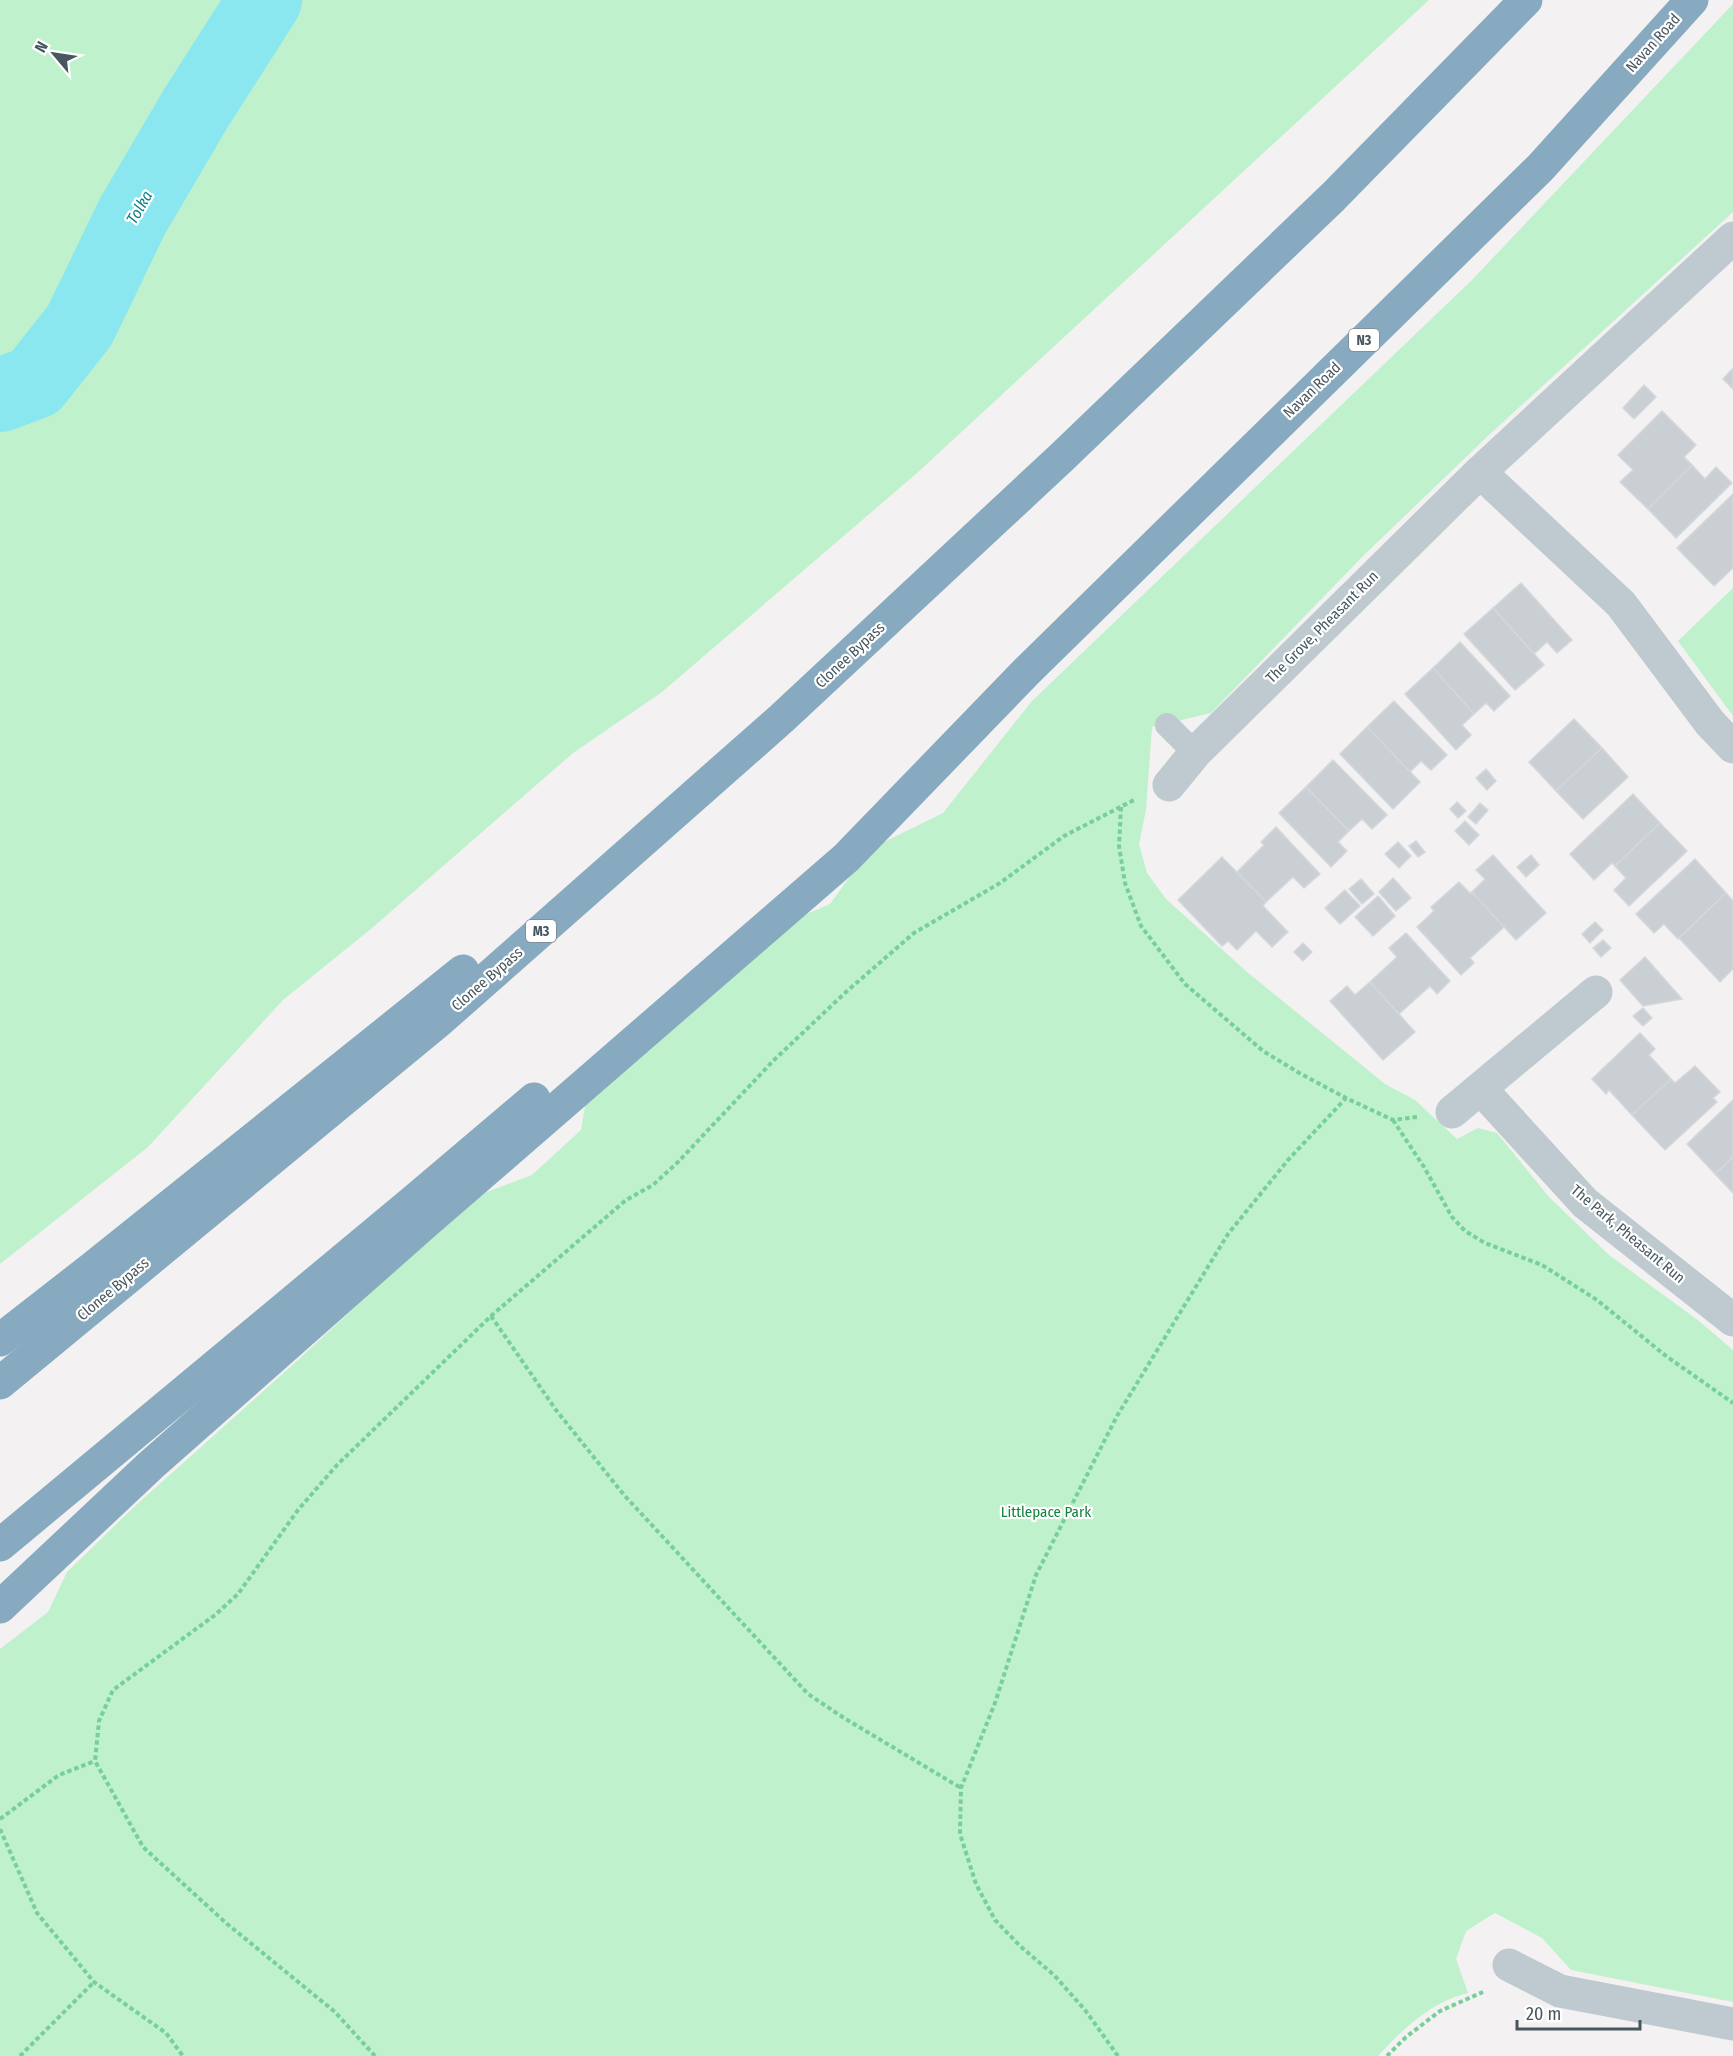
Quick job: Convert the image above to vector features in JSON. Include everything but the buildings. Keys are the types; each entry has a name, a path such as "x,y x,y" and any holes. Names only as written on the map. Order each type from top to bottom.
{"highway":[{"path":"0,1340 442,989 1062,457 1333,198 1526,0"},
{"name":"Navan Road","path":"1027,671 1540,168 1692,0"},
{"name":"Clonee Bypass","path":"0,1383 449,1012 782,718 1062,457"},
{"path":"0,1545 416,1200 831,845 1027,671"},
{"path":"0,1607 177,1442 425,1223 846,858 1027,671"}],"street":[{"name":"The Grove, Pheasant Run","path":"1169,785 1195,753 1480,472 1733,238"},
{"path":"1480,472 1621,604 1710,723 1733,747"},
{"path":"1452,1112 1596,992"},
{"name":"The Park, Pheasant Run","path":"1481,1089 1586,1203 1733,1320"},
{"path":"1509,1965 1560,1991 1733,2024"}],"lane":[{"path":"1167,725 1195,753"}],"path":[{"path":"375,2056 335,2012 226,1923 142,1847 95,1761 99,1721 113,1690 214,1615 238,1594 298,1510 337,1465 491,1316 626,1200 653,1185 678,1162 773,1061 846,992 914,933 999,883 1064,836 1121,806 1169,785"},
{"path":"1121,806 1119,846 1125,883 1142,926 1185,984 1263,1051 1346,1098 1393,1120 1424,1167 1452,1217 1465,1231 1485,1243 1542,1265 1588,1294 1666,1356 1733,1403"},
{"path":"1119,2056 1085,2010 1054,1975 1020,1946 995,1920 976,1884 960,1834 962,1788 995,1702 1036,1575 1117,1416 1228,1234 1288,1160 1346,1098"},
{"path":"1393,1120 1452,1112"},
{"path":"491,1316 556,1410 624,1495 808,1694 962,1788"},
{"path":"0,1819 59,1775 95,1761"},
{"path":"0,1829 37,1913 94,1982 166,2033 183,2056"},
{"path":"1387,2056 1406,2037 1440,2011 1485,1992 1509,1965"},
{"path":"20,2056 94,1982"}],"green space":[{"path":"0,0 240,0 166,103 123,172 78,309 50,344 15,367 0,367"},
{"path":"285,0 1429,0 917,473 662,692 573,753 372,928 283,1000 148,1147 0,1264 0,405 6,404 59,373 115,285 172,167"},
{"name":"Littlepace Park","path":"1733,4 1733,212 1490,434 1364,555 1211,713 1152,727 1146,810 1139,844 1147,873 1166,899 1247,972 1385,1084 1415,1100 1457,1139 1478,1128 1497,1133 1549,1197 1609,1255 1699,1321 1733,1350 1733,2002 1571,1970 1542,1938 1495,1913 1466,1931 1456,1959 1468,1993 1430,2009 1408,2026 1378,2056 0,2056 0,1649 48,1612 67,1572 134,1507 298,1360 474,1197 532,1175 581,1130 587,1095 793,920 830,904 870,849 943,813 1032,701 1472,280"},
{"path":"1733,588 1733,716 1678,641"}],"waterway":[{"name":"Tolka","path":"0,395 35,382 80,325 132,217 196,108 265,0"}]}
